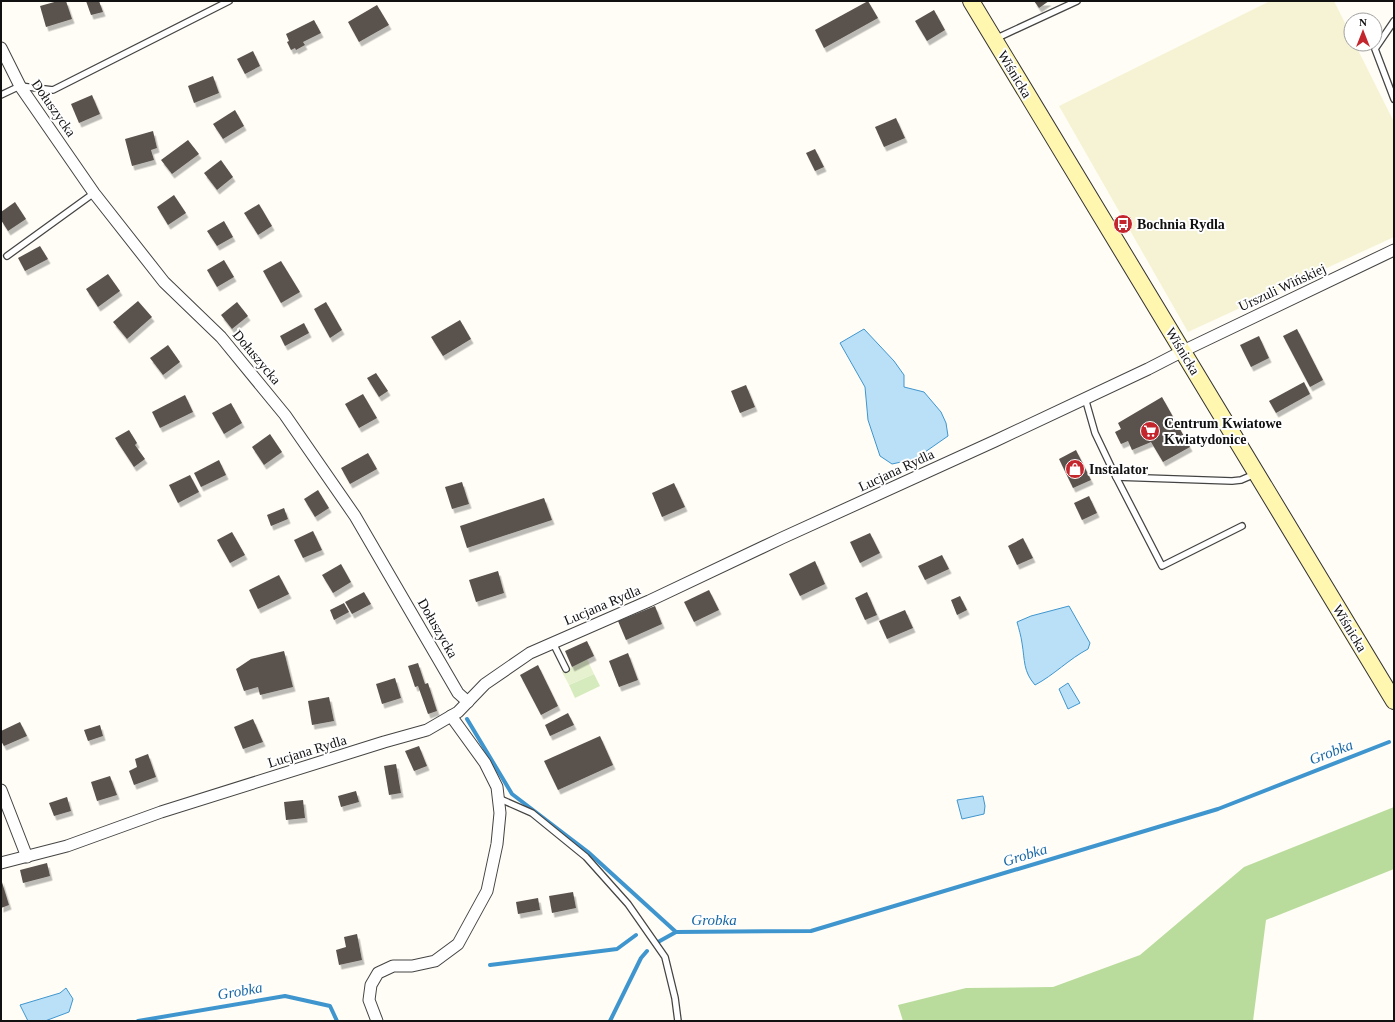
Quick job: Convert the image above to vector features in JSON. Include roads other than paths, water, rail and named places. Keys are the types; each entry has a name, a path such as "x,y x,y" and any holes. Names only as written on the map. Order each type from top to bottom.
{"main road":[{"name":"Wiśnicka","path":"971,1 1394,701"}],"street":[{"name":"Dołuszycka","path":"1,48 20,86 94,192 164,282 221,337 285,415 355,516 458,693 468,702"},
{"name":"Urszuli Wińskiej","path":"1183,351 1394,250"},
{"name":"Lucjana Rydla","path":"1,863 67,846 168,810 427,730 458,712 485,684 530,653 649,601 782,538 995,441 1183,351"},
{"path":"377,1021 369,1000 371,985 378,973 394,966 412,966 435,960 458,944 487,891 497,844 500,813 497,787 485,763 451,716"},
{"path":"1,790 27,857"}],"lane":[{"path":"1,95 20,86 53,90 229,1"},
{"path":"995,39 1077,1"},
{"path":"1394,21 1375,49 1394,99"},
{"path":"7,256 94,192"},
{"path":"1085,398 1095,433 1162,566 1242,526"},
{"path":"1116,477 1232,481 1241,480 1257,474"},
{"path":"553,643 566,670"},
{"path":"498,798 532,813 586,857 628,904 665,957 675,998 678,1021"}],"water":[{"path":"864,329 894,361 904,375 904,387 924,392 941,412 946,423 948,436 915,459 892,464 880,456 868,420 865,387 840,343"},
{"path":"1069,606 1090,643 1088,649 1074,657 1049,677 1035,685 1026,670 1017,622 1031,616"},
{"path":"1068,683 1080,703 1068,709 1059,689"},
{"path":"983,796 985,806 984,814 962,819 957,800"},
{"path":"66,988 73,999 69,1012 45,1021 28,1021 20,1005 60,993"}],"waterway":[{"path":"467,719 512,794 588,852 676,932"},
{"name":"Grobka","path":"658,942 676,932 811,931 1218,809 1389,742"},
{"path":"490,965 617,949 636,935"},
{"name":"Grobka","path":"610,1021 641,958 647,951"},
{"name":"Grobka","path":"138,1021 285,996 330,1006 337,1021"}],"place":[{"name":"Bochnia Rydla","path":"1123,224"},
{"name":"Centrum Kwiatowe Kwiatydonice","path":"1150,431"},
{"name":"Instalator","path":"1075,469"}]}
